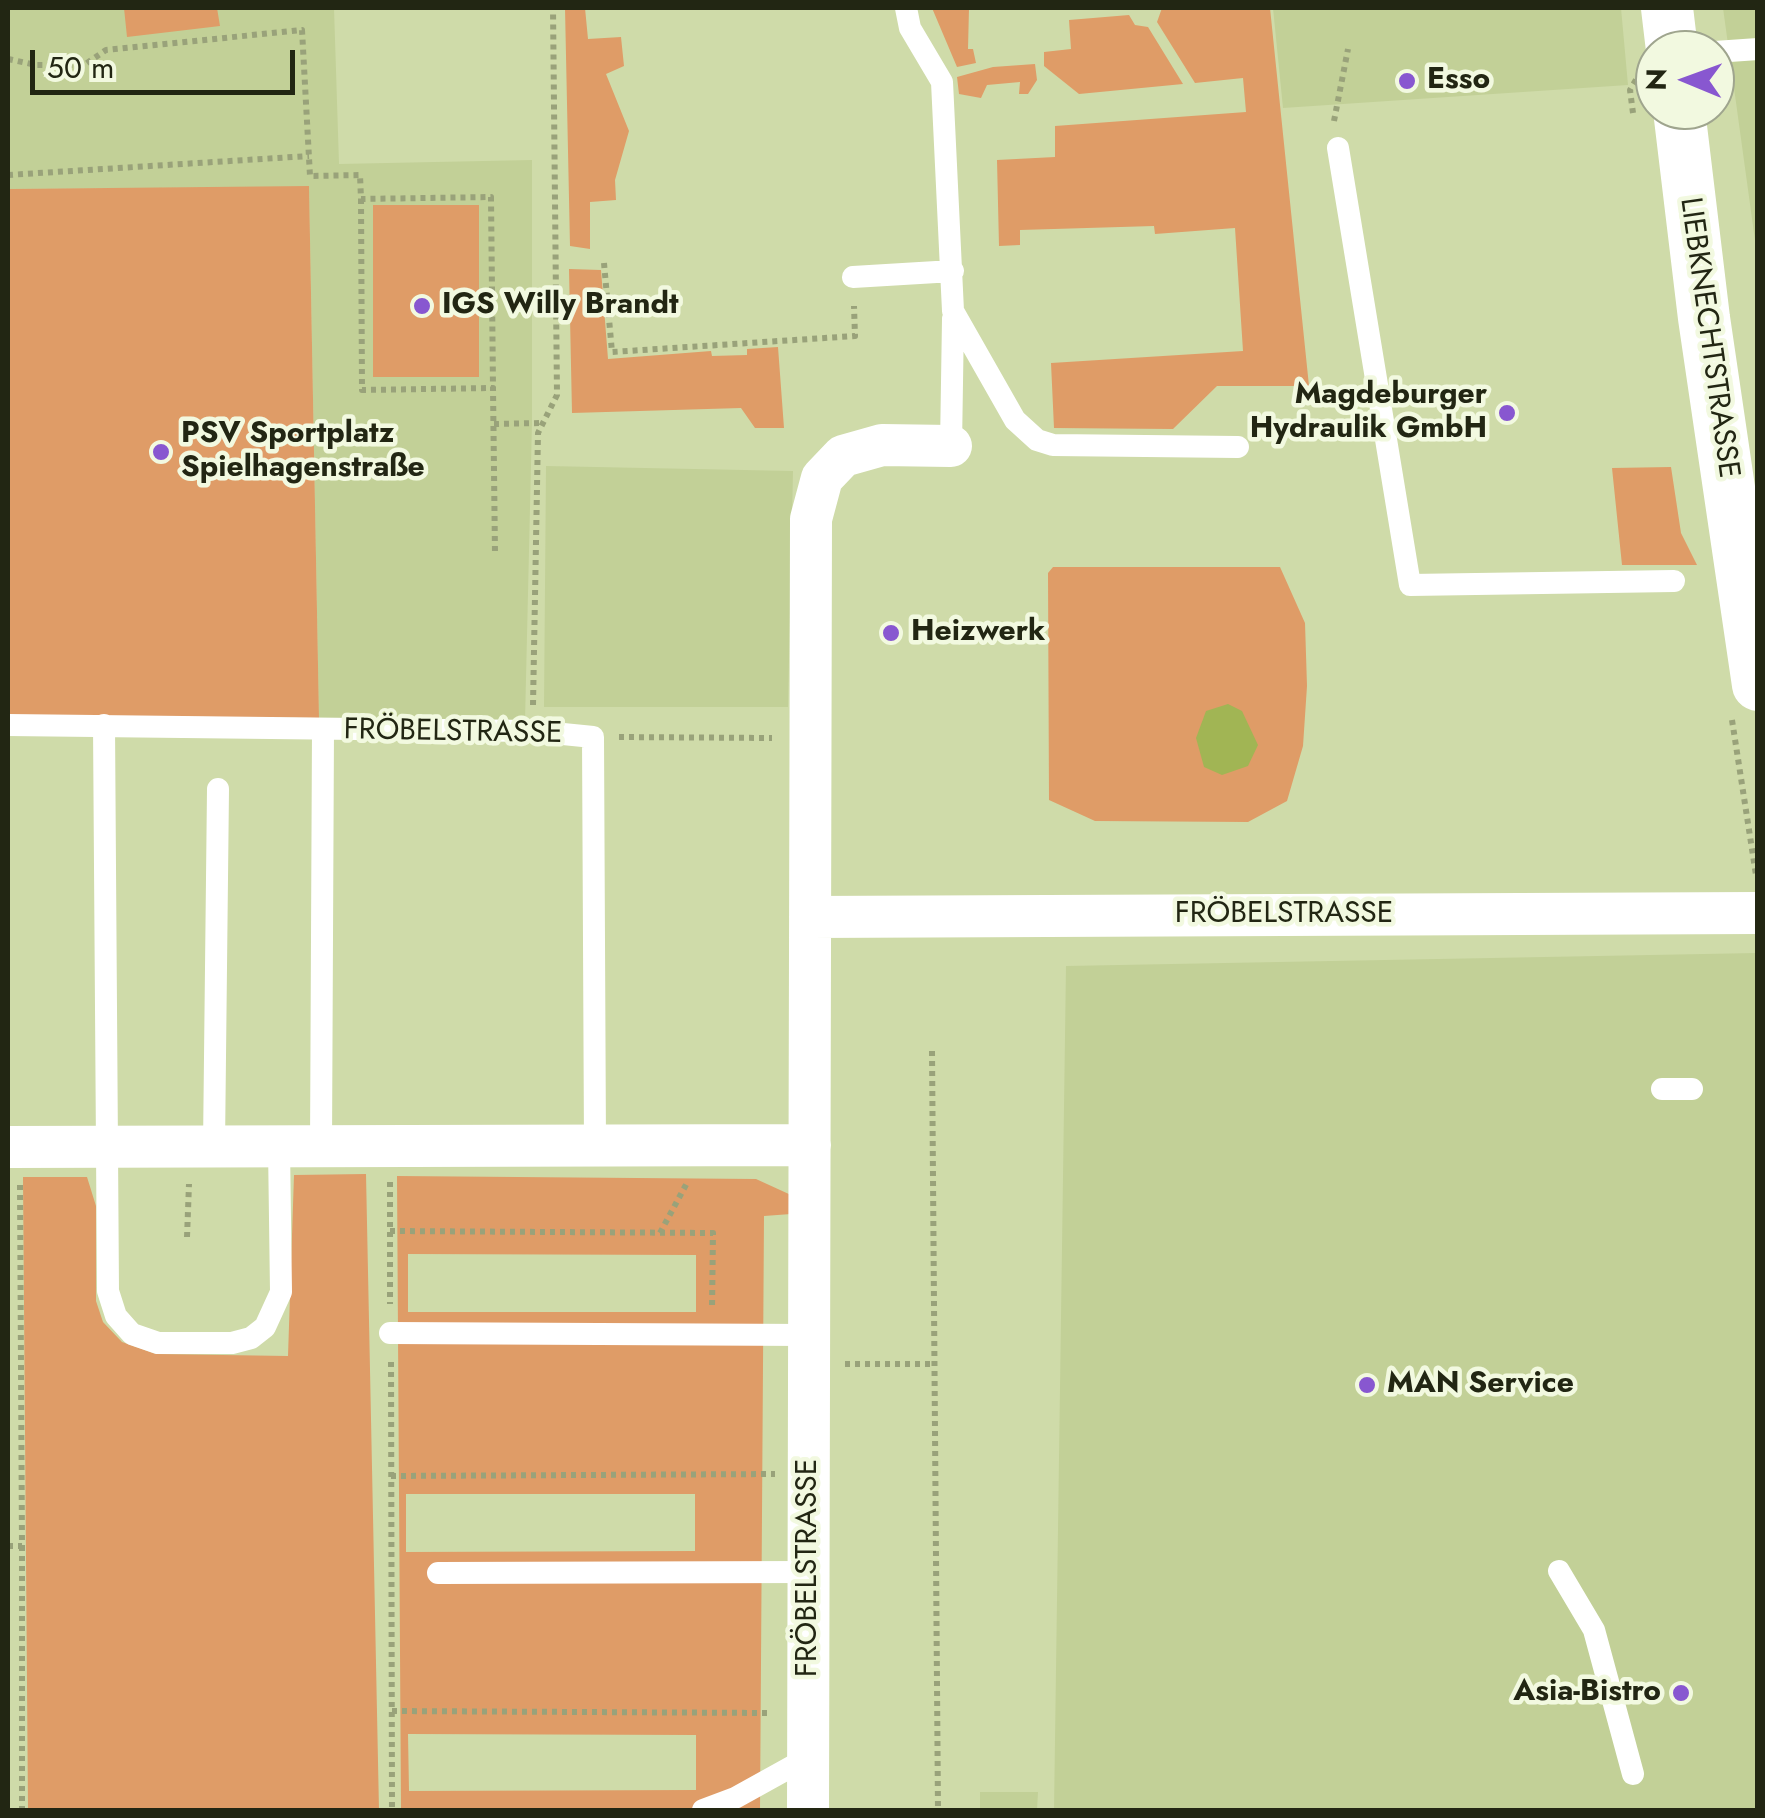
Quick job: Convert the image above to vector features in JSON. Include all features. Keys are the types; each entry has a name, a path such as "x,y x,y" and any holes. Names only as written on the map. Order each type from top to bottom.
{"street":[{"name":"LIEBKNECHTSTRASSE","path":"1681,130 1757,673"},
{"name":"FRÖBELSTRASSE","path":"808,1810 810,531 819,484 838,460 864,448 951,446"},
{"name":"FRÖBELSTRASSE","path":"810,917 1758,913"},
{"path":"14,1147 810,1145"}],"lane":[{"path":"906,8 910,28 942,82 954,270 951,446"},
{"path":"1338,148 1410,585 1674,582"},
{"path":"853,277 954,270"},
{"path":"953,311 1015,420 1040,442 1238,447"},
{"name":"FRÖBELSTRASSE","path":"8,725 533,731 593,737 595,1146"},
{"name":"FRÖBELSTRASSE","path":"104,725 110,1302 132,1334 158,1343 241,1342 259,1333 271,1318 281,1292 300,1146 323,730"},
{"path":"214,1146 218,789"},
{"path":"1662,1089 1692,1089"},
{"path":"390,1333 711,1334 808,1350"},
{"path":"1558,1570 1594,1630 1632,1774"},
{"path":"438,1573 810,1572"},
{"path":"703,1810 735,1798 808,1757"}],"path":[{"path":"533,731 541,422 556,395 553,8"},
{"path":"8,59 36,65 84,65 106,50 302,30 310,176 360,175 362,390 493,388"},
{"path":"1338,148 1333,118 1348,49"},
{"path":"8,174 309,156"},
{"path":"360,199 491,197 495,552"},
{"path":"604,263 612,352 855,336 853,277"},
{"path":"494,424 541,422"},
{"path":"593,737 811,738"},
{"path":"932,1051 938,1810"},
{"path":"660,1233 707,1145"},
{"path":"14,1147 22,1546 22,1810"},
{"path":"390,1168 392,1810"},
{"path":"187,1238 188,1199"},
{"path":"390,1231 713,1233 711,1334"},
{"path":"808,1350 934,1364"},
{"path":"391,1476 809,1474"},
{"path":"8,1546 22,1546"},
{"path":"392,1711 809,1713"}],"shaded area":[{"name":"IGS Willy Brandt","path":"8,8 334,8 339,164 532,160 532,422 525,721 319,718 309,187 8,189"},
{"path":"124,8 217,8 220,26 127,37"},
{"path":"565,8 585,8 588,39 621,37 624,66 606,74 629,131 615,180 616,200 590,202 590,249 570,246"},
{"path":"932,8 969,8 968,49 973,49 976,63 957,67"},
{"path":"1162,8 1270,8 1309,386 1217,386 1173,429 1054,428 1051,363 1243,351 1235,228 1155,234 1154,226 1020,230 1020,245 999,246 997,160 1055,157 1055,126 1246,112 1243,78 1195,83 1157,22"},
{"path":"1273,8 1621,8 1628,85 1283,108"},
{"path":"1723,8 1757,8 1757,255 1735,95 1735,30 1726,30"},
{"path":"1129,15 1135,25 1148,27 1183,84 1079,94 1044,66 1044,52 1071,49 1069,20"},
{"path":"1035,64 1037,80 1028,94 1019,94 1020,82 987,85 981,98 959,94 957,77 993,67"},
{"name":"PSV Sportplatz Spielhagenstraße","path":"309,186 319,718 8,715 8,189"},
{"path":"373,205 479,205 479,377 373,377"},
{"path":"569,269 601,270 608,359 711,351 712,356 747,355 747,349 778,347 784,428 755,428 741,408 572,413"},
{"path":"546,466 793,471 788,707 544,707"},
{"path":"1671,467 1681,533 1697,565 1622,565 1612,468"},
{"path":"1053,567 1280,567 1305,623 1307,686 1303,746 1287,801 1248,822 1095,821 1049,800 1048,573"},
{"path":"1228,704 1242,711 1258,745 1248,766 1222,775 1204,767 1196,738 1206,711"},
{"path":"1757,953 1757,1810 1054,1810 1066,966"},
{"path":"366,1174 379,1810 28,1810 23,1177 87,1177 96,1206 96,1301 103,1322 122,1342 156,1354 288,1356 294,1175"},
{"path":"397,1176 756,1179 791,1195 791,1214 764,1216 760,1810 401,1810","holes":["408,1254 696,1255 696,1312 408,1312","406,1494 695,1494 695,1551 406,1552","408,1734 696,1735 696,1790 409,1791"]},
{"path":"980,1792 1038,1792 1037,1810 980,1810"}],"place":[{"name":"Esso","path":"1407,81"},
{"name":"IGS Willy Brandt","path":"422,306"},
{"name":"Magdeburger Hydraulik GmbH","path":"1507,413"},
{"name":"PSV Sportplatz Spielhagenstraße","path":"161,452"},
{"name":"Heizwerk","path":"891,633"},
{"name":"MAN Service","path":"1367,1385"},
{"name":"Asia-Bistro","path":"1681,1693"}]}
